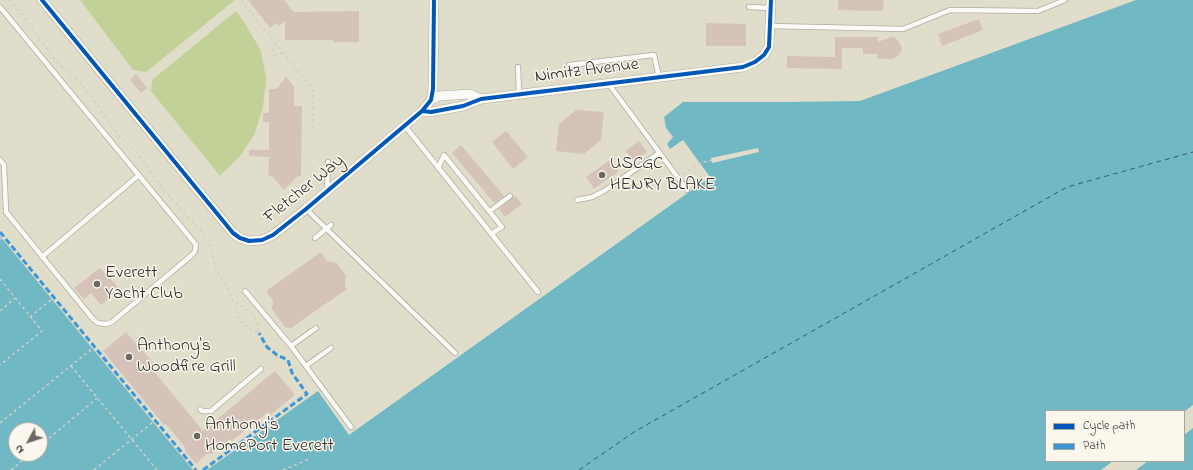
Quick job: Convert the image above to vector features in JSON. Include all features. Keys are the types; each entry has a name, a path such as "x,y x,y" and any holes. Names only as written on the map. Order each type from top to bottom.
{"street":[{"name":"Fletcher Way","path":"42,0 233,233 240,238 249,241 262,240 272,235 306,209 405,126 422,111 431,100"},
{"path":"431,100 434,78 434,0"},
{"path":"770,26 771,4"},
{"name":"Nimitz Avenue","path":"422,111 432,112 463,106 481,99 743,67 755,62 764,55 769,48 770,26"},
{"name":"Nimitz Avenue","path":"431,100 439,96 470,94 481,99"}],"lane":[{"path":"770,26 903,29 950,10 1038,11 1065,0"},
{"path":"750,7 771,4"},
{"path":"0,160 4,165 6,212 93,319 98,323 106,324 112,322 193,254 196,245 1,10"},
{"path":"570,64 654,55 659,77"},
{"path":"518,67 519,94"},
{"path":"608,83 687,190"},
{"path":"405,126 538,292"},
{"path":"577,200 592,197 604,191 659,153"},
{"path":"438,168 444,155 502,227 491,234"},
{"path":"327,191 328,162"},
{"path":"42,256 139,175"},
{"path":"490,211 510,196"},
{"path":"306,209 329,227 455,352"},
{"path":"315,238 329,227"},
{"path":"245,291 291,346 351,427"},
{"path":"291,346 316,328"},
{"path":"306,366 331,348"},
{"path":"200,409 202,411 211,411 261,370"}],"path":[{"path":"9,0 24,15 38,37 58,63 81,83 120,136 133,147 162,188 210,241 216,271 227,287 237,315 242,323 259,333 258,324 253,315 244,307 233,301"},
{"path":"241,0 314,90 313,128"},
{"path":"276,43 273,51 275,55 284,53"},
{"path":"678,178 700,163 717,159"},
{"path":"0,279 42,331 0,366"},
{"path":"0,310 15,298"},
{"path":"30,317 52,299"},
{"path":"0,422 93,348"},
{"path":"70,366 157,470"},
{"path":"48,439 97,398"},
{"path":"94,470 153,422"},
{"path":"283,470 309,459"},
{"path":"11,470 20,462"}],"green space":[{"path":"80,0 235,0 146,72 133,70"},
{"path":"236,11 261,51 266,79 263,107 255,133 241,155 220,176 151,91 152,80"}],"water":[{"path":"1136,0 1193,0 1193,405 1185,411 1185,410 1045,410 1045,462 1112,462 1101,470 207,470 318,391 349,435 710,177 683,140 670,149 667,144 673,137 666,128 664,117 683,102 860,101"},
{"path":"0,236 153,422 193,470 0,470"},
{"path":"1193,428 1193,470 1136,470 1147,462 1185,462 1185,434"}],"pier":[{"path":"758,148 759,152 712,163 711,158"}],"building":[{"path":"248,0 284,0 294,12 359,11 359,42 333,42 333,40 285,40 285,21 278,26 276,23 270,28"},
{"path":"838,0 884,0 883,11 838,10"},
{"path":"979,19 983,30 942,46 938,34"},
{"path":"706,23 746,24 746,46 706,46"},
{"path":"835,37 878,37 878,42 892,37 900,43 902,50 898,56 892,59 877,58 877,54 863,54 863,48 842,48 842,69 787,68 787,56 835,57"},
{"path":"136,74 147,88 141,93 130,80"},
{"path":"286,76 294,87 294,106 302,106 301,176 298,176 284,190 272,176 268,176 269,157 249,156 249,150 269,150 269,122 263,122 263,113 269,113 269,89 277,89"},
{"path":"576,110 604,112 601,140 584,154 556,151 559,124"},
{"path":"506,131 528,157 513,169 492,142"},
{"path":"639,141 647,152 634,162 626,151"},
{"path":"461,145 504,196 494,203 452,153"},
{"name":"USCGC HENRY BLAKE","path":"610,160 618,172 594,189 586,177"},
{"path":"515,196 522,204 505,217 499,209"},
{"path":"321,252 327,261 337,263 346,276 345,286 347,289 291,328 285,327 272,309 273,301 266,291"},
{"name":"Everett Yacht Club","path":"100,268 120,289 101,305 91,293 84,299 74,288"},
{"path":"126,332 156,366 152,369 203,431 275,371 295,395 270,415 268,412 232,441 230,439 211,454 207,454 196,464 185,451 185,447 166,424 164,425 103,351"}],"ferry route":[{"path":"579,470 634,432 1067,187 1193,152"}],"marked path":[{"path":"0,232 196,470"},
{"path":"203,470 307,394 292,373 288,360 277,355 267,347 259,333"}],"cycle path":[{"path":"42,0 233,233 240,238 249,241 262,240 273,235 422,111 431,100 433,89 434,0"},
{"path":"422,111 431,112 463,106 481,99 743,67 755,62 764,55 769,47 771,0"}],"place":[{"name":"USCGC HENRY BLAKE","path":"602,175"},
{"name":"Everett Yacht Club","path":"97,284"},
{"name":"Anthony's Woodfire Grill","path":"129,357"},
{"name":"Anthony's HomePort Everett","path":"197,436"}]}
